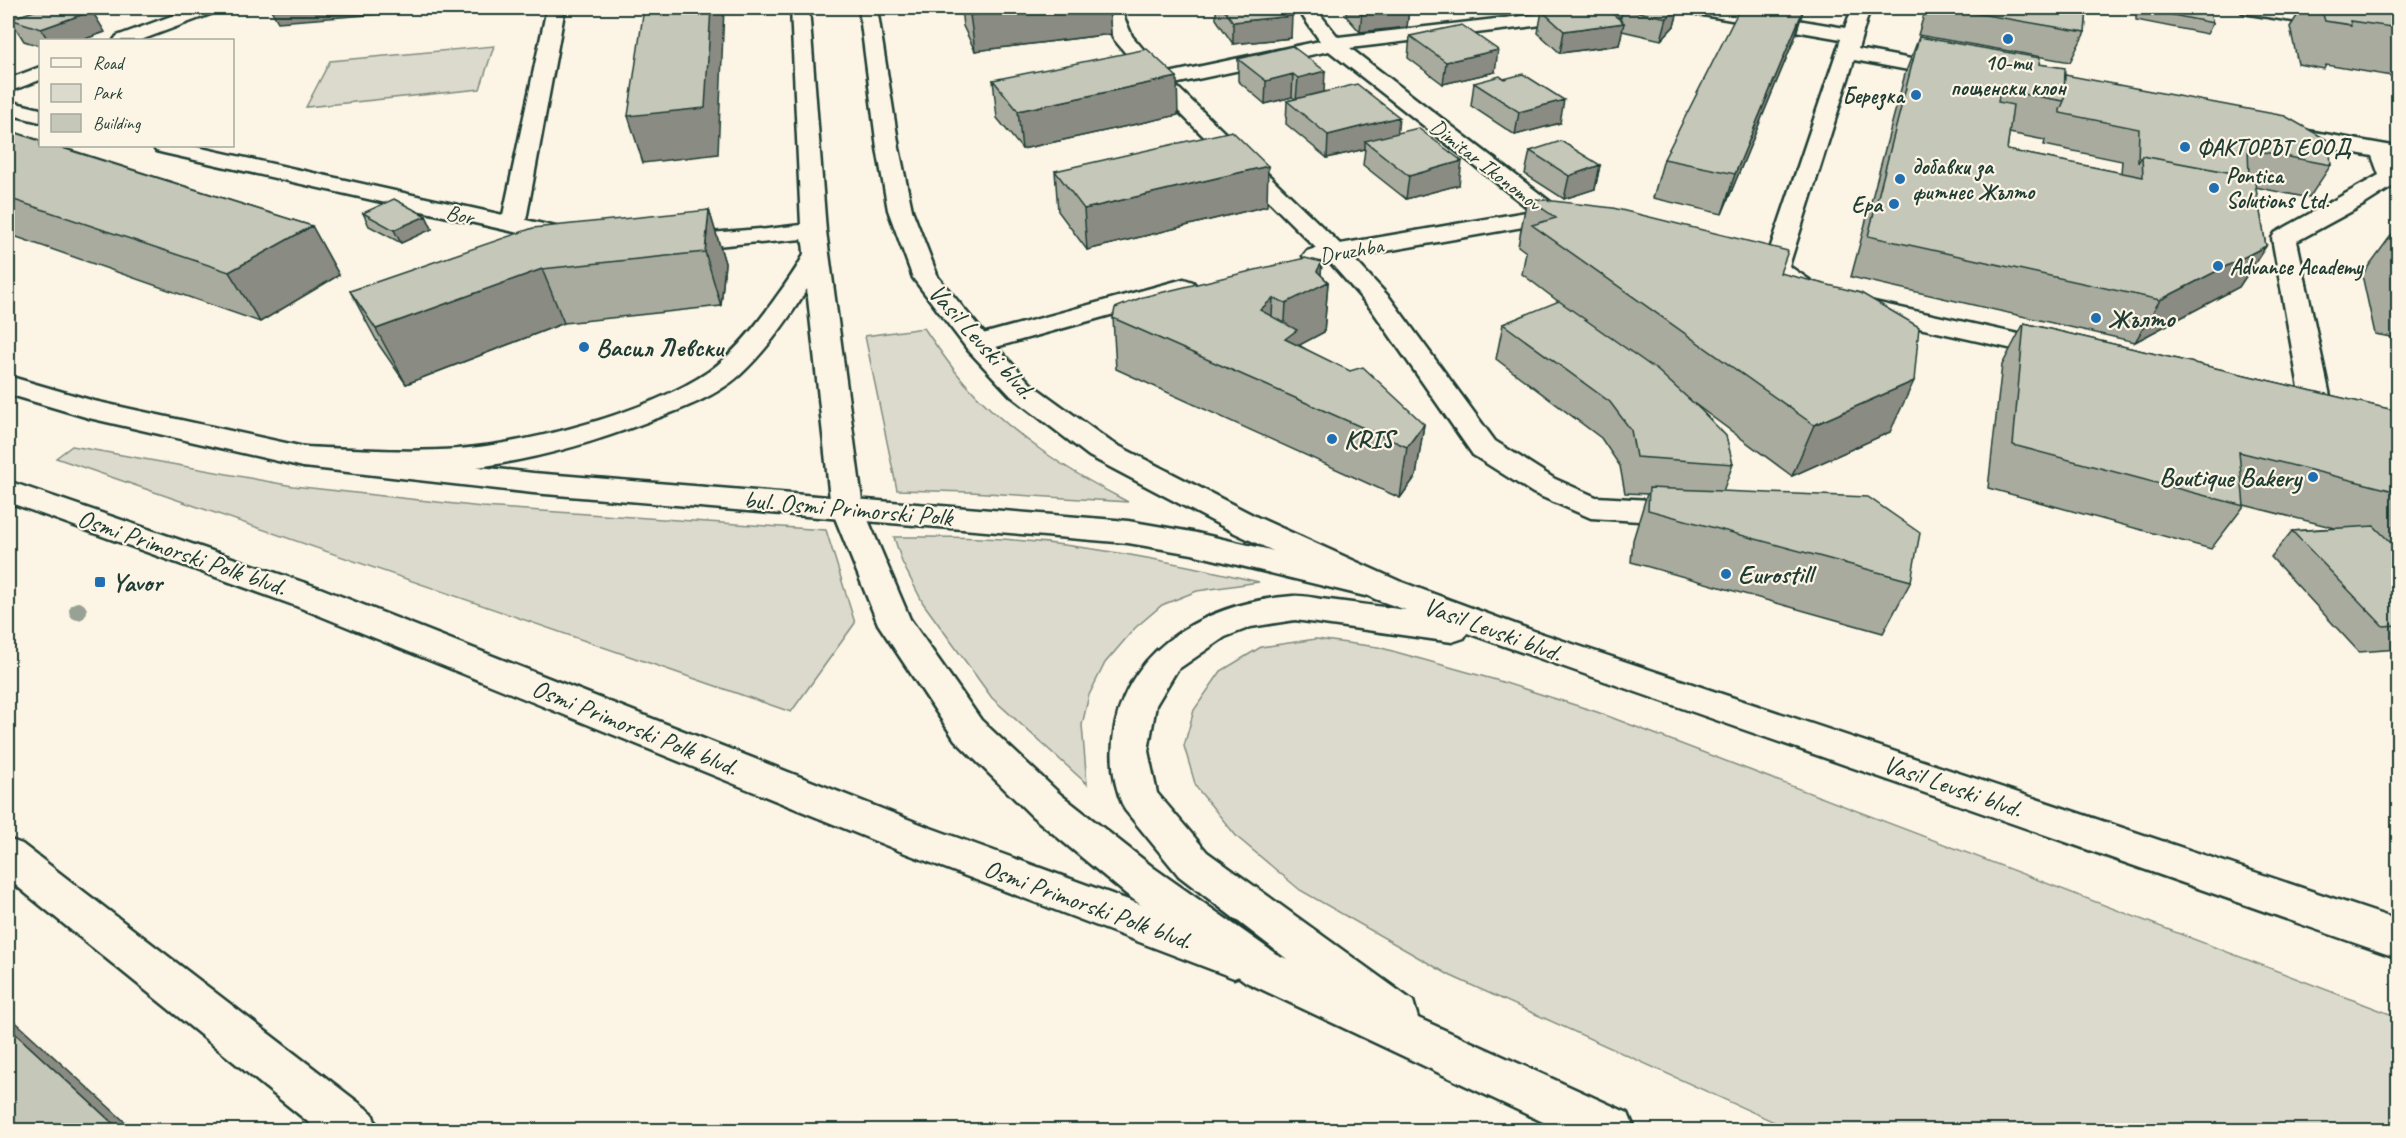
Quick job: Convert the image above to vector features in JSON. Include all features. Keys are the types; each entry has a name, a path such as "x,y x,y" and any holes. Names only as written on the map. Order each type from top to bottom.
{"main road":[{"path":"127,39 209,8"},
{"path":"513,226 556,8"},
{"path":"800,8 815,242 847,508 896,624 969,730 1046,805 1140,881 1261,968 1611,1131"},
{"name":"Vasil Levski blvd.","path":"868,8 888,148 900,210 926,278 978,344 1021,390 1100,449 1226,515 1387,590 1522,640 1959,787 2398,939"},
{"path":"1111,8 1123,38 1159,81 1334,252 1381,304 1484,448 1544,486 1591,507 1709,515"},
{"name":"Dimitar Ikonomov","path":"1306,8 1333,44 1552,215 1586,223"},
{"path":"1159,81 1333,44 1635,8"},
{"path":"1697,8 1975,76"},
{"path":"1776,268 1861,8"},
{"path":"2249,8 2398,32"},
{"path":"8,86 39,73"},
{"path":"8,107 39,116"},
{"path":"2265,130 2390,153 2392,177 2357,199 2284,238 2318,410"},
{"name":"Bor","path":"168,147 592,242"},
{"name":"Druzhba","path":"1288,263 1334,252 1552,215"},
{"path":"652,245 760,236 815,242"},
{"path":"8,385 89,410 304,457 457,459 498,454 542,446 582,435 693,394 738,361 783,306 815,242"},
{"path":"1720,255 1776,268 1805,289 1839,302 2085,357"},
{"path":"978,344 1120,303 1210,281"},
{"name":"bul. Osmi Primorski Polk","path":"304,457 533,483 1128,532 1192,543 1387,590"},
{"name":"Osmi Primorski Polk blvd.","path":"8,492 308,597 914,839 1261,968"},
{"path":"1446,1053 1193,864 1139,799 1129,751 1138,703 1165,661 1213,628 1246,615 1295,608 1378,617 1522,640"},
{"path":"8,856 355,1131"}],"green space":[{"path":"494,46 480,89 306,107 330,61"},
{"path":"924,328 959,377 1001,419 1062,464 1128,502 971,492 897,490 865,336"},
{"path":"72,446 293,486 482,507 826,530 855,623 791,712 56,458"},
{"path":"894,537 984,538 1075,546 1168,562 1259,582 1197,591 1162,605 1135,628 1105,663 1089,695 1082,725 1087,784 992,698 923,603 902,562"},
{"path":"1316,639 1378,647 1496,680 1597,712 2398,1017 2398,1130 1792,1130 1451,976 1300,890 1237,837 1196,787 1184,746 1194,710 1221,671 1261,647"}],"building":[{"path":"43,8 82,8 92,11 41,29 10,19"},
{"path":"644,8 711,8 705,108 628,116"},
{"path":"966,8 1032,8 970,15"},
{"path":"1223,8 1284,8 1292,16 1233,22"},
{"path":"1359,8 1389,8 1362,11"},
{"path":"1605,8 1624,23 1564,31 1542,11"},
{"path":"1624,8 1677,8 1667,18"},
{"path":"1740,8 1804,8 1735,174 1664,159"},
{"path":"1945,8 2087,8 2085,32"},
{"path":"2208,8 2213,23 2142,9"},
{"path":"2321,8 2398,8 2398,28 2350,21 2351,25 2325,21"},
{"path":"1462,25 1498,50 1446,62 1410,36"},
{"path":"1919,37 2040,58 2039,64 2065,68 2064,101 2000,90 1998,102 2013,105 2007,150 2143,177 2142,156 2254,177 2266,246 2160,300 1868,236"},
{"path":"1292,46 1325,71 1298,78 1293,74 1266,81 1238,59"},
{"path":"1147,49 1177,77 1018,111 993,80"},
{"path":"1523,74 1564,100 1519,112 1474,83 1500,76 1504,79"},
{"path":"2065,75 2285,116 2329,141 2331,165 2248,149 2249,176 2142,156 2138,163 2139,129 2060,113 2064,101"},
{"path":"1357,84 1399,117 1328,135 1287,101"},
{"path":"1418,128 1462,161 1409,176 1365,141"},
{"path":"8,130 39,141 39,147 59,147 312,226 229,272 8,198"},
{"path":"1232,131 1268,166 1084,209 1055,171"},
{"path":"1561,141 1600,165 1569,176 1530,151"},
{"path":"1527,198 1613,208 1788,251 1780,273 1861,293 1919,327 1914,381 1814,425 1532,225 1556,218"},
{"path":"394,199 426,216 394,230 363,213"},
{"path":"709,210 705,252 542,269 376,329 350,291 533,228"},
{"path":"1305,258 1322,262 1317,271 1328,282 1286,303 1273,298 1260,310 1297,330 1285,339 1350,371 1363,367 1424,424 1407,447 1113,318 1115,308 1143,297"},
{"path":"1559,301 1658,371 1701,410 1726,436 1733,464 1636,457 1631,430 1610,402 1503,324"},
{"path":"2024,323 2398,411 2398,492 2239,452 2244,506 2013,445"},
{"path":"1649,488 1868,497 1920,533 1911,581 1648,510"},
{"path":"2374,526 2398,550 2398,625 2383,626 2292,531"},
{"path":"8,1027 121,1131 8,1131"}],"place":[{"name":"10-ти пощенски клон","path":"2008,39"},
{"name":"Березка","path":"1916,95"},
{"name":"ФАКТОРЪТ ЕООД","path":"2185,147"},
{"name":"добавки за фитнес Жълто","path":"1900,179"},
{"name":"Pontica Solutions Ltd.","path":"2214,188"},
{"name":"Ера","path":"1894,204"},
{"name":"Advance Academy","path":"2218,266"},
{"name":"Жълто","path":"2096,318"},
{"name":"Васил Левски","path":"584,347"},
{"name":"KRIS","path":"1332,439"},
{"name":"Boutique Bakery","path":"2313,477"},
{"name":"Eurostill","path":"1726,574"},
{"name":"Yavor","path":"100,582"}]}
